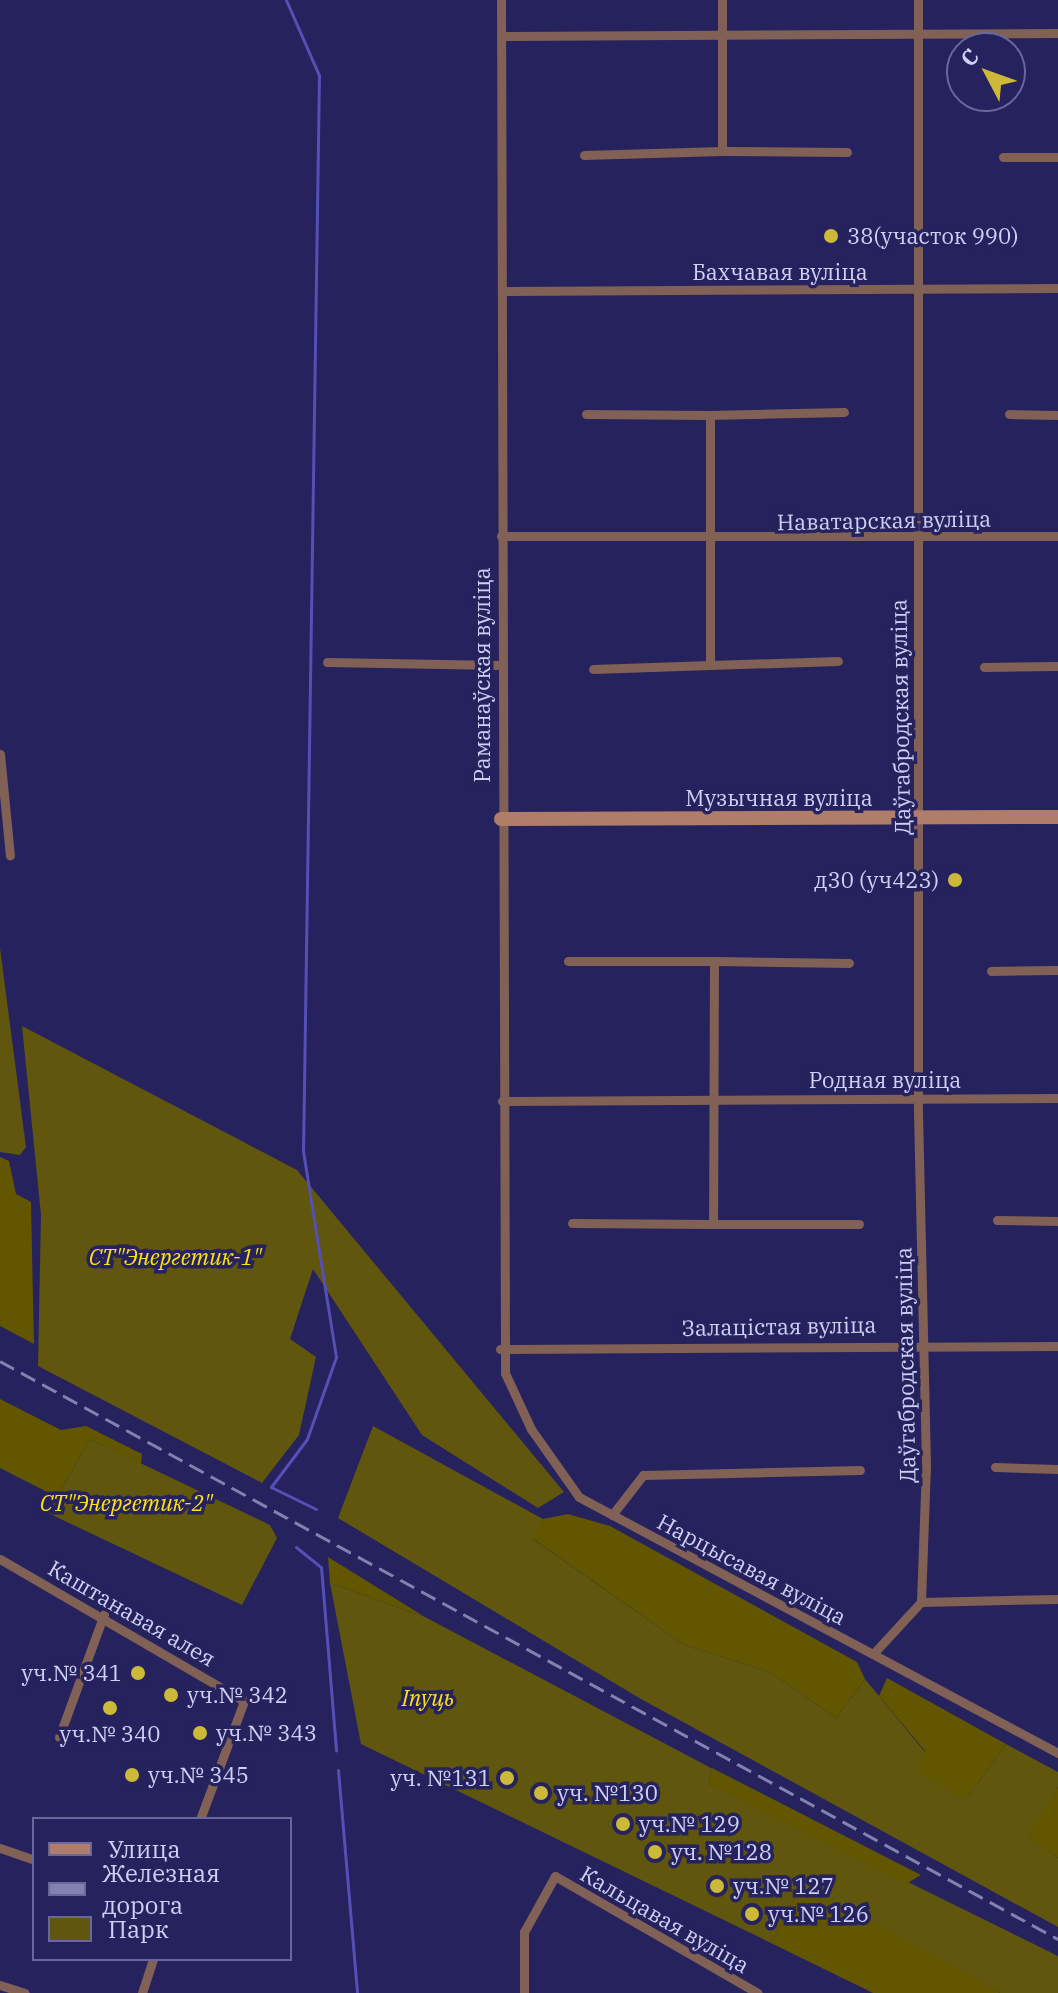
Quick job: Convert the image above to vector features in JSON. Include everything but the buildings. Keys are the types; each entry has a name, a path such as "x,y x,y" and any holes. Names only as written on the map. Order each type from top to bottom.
{"street":[{"name":"Раманаўская вуліца","path":"500,1349 501,0"},
{"path":"722,0 722,151"},
{"name":"Даўгабродская вуліца","path":"918,0 918,1099 924,1342 921,1602"},
{"path":"501,36 1058,33"},
{"path":"584,155 722,151 847,152"},
{"path":"1003,157 1058,157"},
{"name":"Бахчавая вуліца","path":"503,291 1058,288"},
{"path":"586,414 844,412"},
{"path":"1009,414 1058,415"},
{"path":"710,415 710,665"},
{"name":"Наватарская вуліца","path":"501,536 711,540 1058,536"},
{"path":"593,669 838,661"},
{"path":"327,662 499,665"},
{"path":"984,667 1058,666"},
{"path":"0,754 10,856"},
{"name":"Музычная вуліца","path":"501,819 920,820 1058,817"},
{"path":"568,961 849,963"},
{"path":"713,1224 711,1099 714,961"},
{"path":"991,971 1058,970"},
{"name":"Родная вуліца","path":"502,1101 1058,1098"},
{"path":"997,1220 1058,1221"},
{"path":"572,1223 859,1224"},
{"name":"Залацістая вуліца","path":"500,1349 924,1342 1058,1346"},
{"name":"Нарцысавая вуліца","path":"500,1349 531,1429 579,1497 1058,1753"},
{"path":"995,1467 1058,1469"},
{"path":"612,1515 643,1475 860,1470"},
{"name":"Каштанавая алея","path":"0,1559 104,1614 244,1701 201,1817"},
{"path":"873,1654 921,1602 1058,1599"},
{"path":"59,1737 104,1614"},
{"path":"0,1848 32,1859"},
{"name":"Кальцавая вуліца","path":"524,1993 524,1932 555,1876 758,1993"},
{"path":"142,1993 152,1961"},
{"path":"0,1985 25,1993"}],"green space":[{"path":"0,948 26,1147 20,1155 0,1152"},
{"name":"СТ\"Энергетик-1\"","path":"22,1026 297,1170 564,1492 538,1508 422,1435 313,1269 290,1339 316,1357 299,1435 262,1483 38,1366 41,1215"},
{"path":"373,1426 543,1519 533,1539 684,1645 770,1672 836,1718 865,1679 965,1801 1006,1744 1058,1772 1058,1787 1029,1837 1058,1858 1058,1927 641,1699 338,1518"},
{"name":"СТ\"Энергетик-2\"","path":"90,1439 270,1525 277,1538 242,1605 48,1513"},
{"name":"Іпуць","path":"330,1583 425,1617 711,1768 709,1784 1058,1956 1058,1993 1000,1993 799,1889 771,1943 361,1744"}],"shaded area":[{"path":"0,1157 9,1161 16,1194 31,1202 34,1344 0,1326"},
{"path":"0,1399 61,1430 86,1426 142,1454 141,1464 90,1439 57,1497 0,1468"},
{"path":"568,1514 610,1526 857,1662 865,1679 836,1718 770,1672 684,1645 532,1538 543,1519"},
{"path":"328,1557 425,1617 330,1583"},
{"path":"887,1678 1006,1744 965,1801 918,1772 925,1751 879,1696"},
{"path":"711,1768 921,1875 906,1884 709,1784"},
{"path":"1058,1787 1058,1858 1028,1837"},
{"path":"799,1889 857,1913 1000,1993 873,1993 771,1943"}],"waterway":[{"path":"286,0 319,75 303,1151 336,1357 307,1439 271,1487 316,1509"},
{"path":"296,1547 321,1567 336,1750"},
{"path":"338,1770 357,1993"}],"railway":[{"path":"0,1361 1058,1939"}],"place":[{"name":"38(участок 990)","path":"831,236"},
{"name":"д30 (уч423)","path":"955,880"},
{"name":"уч.№ 341","path":"138,1673"},
{"name":"уч.№ 342","path":"171,1695"},
{"name":"уч.№ 340","path":"110,1708"},
{"name":"уч.№ 343","path":"200,1733"},
{"name":"уч.№ 345","path":"132,1775"},
{"name":"уч. №131","path":"507,1778"},
{"name":"уч. №130","path":"541,1793"},
{"name":"уч.№ 129","path":"623,1824"},
{"name":"уч. №128","path":"655,1852"},
{"name":"уч.№ 127","path":"717,1886"},
{"name":"уч.№ 126","path":"752,1914"}]}
